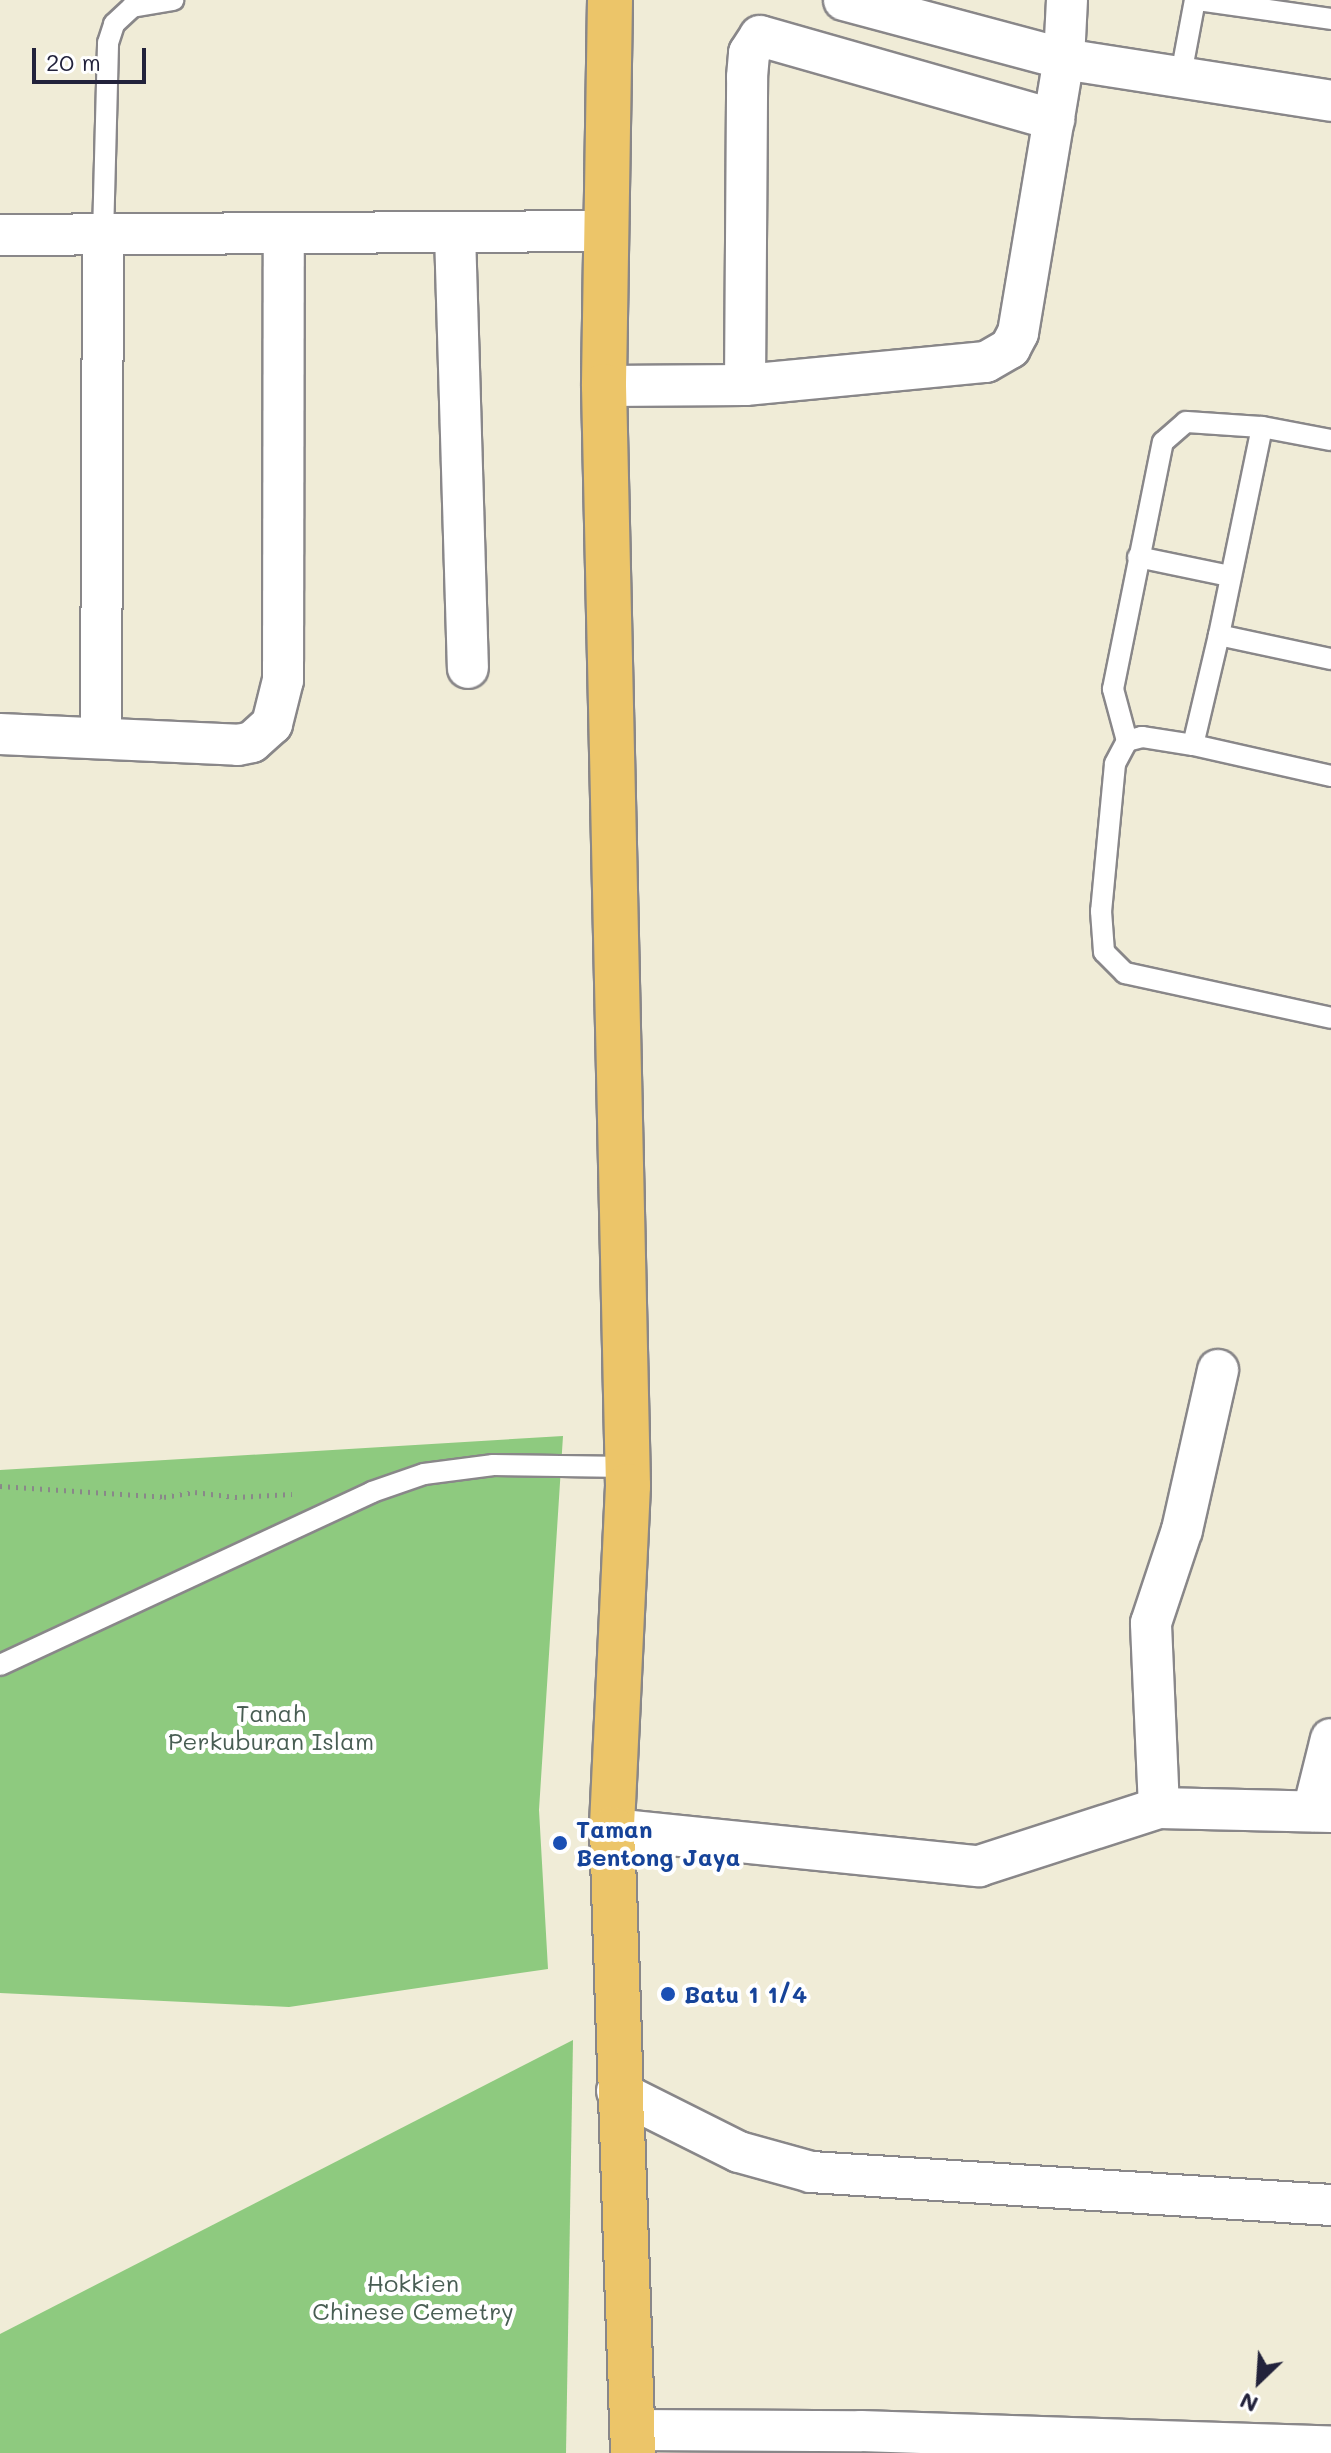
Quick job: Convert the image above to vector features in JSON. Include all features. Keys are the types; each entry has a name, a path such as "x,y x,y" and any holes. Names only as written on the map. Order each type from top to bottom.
{"main road":[{"path":"610,0 604,386 627,1467 612,1829 617,2091 633,2442"}],"street":[{"path":"844,0 1064,59 1180,80 1331,101"},
{"path":"604,386 745,385 986,362 1010,348 1018,333 1064,59 1067,0"},
{"path":"745,385 747,77 749,53 760,36 1054,120"},
{"path":"0,235 606,231"},
{"path":"455,233 468,668"},
{"path":"0,734 238,745 252,742 272,724 279,708 284,235"},
{"path":"101,738 103,236"},
{"path":"1159,1808 1151,1623 1182,1530 1218,1370"},
{"path":"612,1829 979,1866 1159,1808 1322,1812 1331,1739"},
{"path":"617,2091 739,2152 811,2172 1331,2205"},
{"path":"633,2442 861,2431 1331,2447"}],"lane":[{"path":"103,236 108,43 114,24 132,7 173,0"},
{"path":"1180,80 1196,0 1331,19"},
{"path":"1331,440 1218,420 1186,422 1173,429 1158,456 1113,689 1127,741 1115,764 1101,911 1104,952 1125,973 1157,983 1331,1018"},
{"path":"1193,745 1262,427"},
{"path":"1138,557 1230,576"},
{"path":"1219,635 1331,659"},
{"path":"1127,741 1142,737 1193,745 1331,776"},
{"path":"0,1665 372,1492 424,1474 493,1465 627,1467"}],"path":[{"path":"0,1486 164,1497 195,1492 235,1497 307,1491"}],"green space":[{"name":"Tanah Perkuburan Islam","path":"563,1436 539,1810 548,1969 289,2007 0,1993 0,1470"},
{"name":"Hokkien Chinese Cemetry","path":"573,2040 566,2453 0,2453 0,2334"}],"place":[{"name":"Taman Bentong Jaya","path":"560,1843"},
{"name":"Batu 1 1/4","path":"668,1994"}]}
